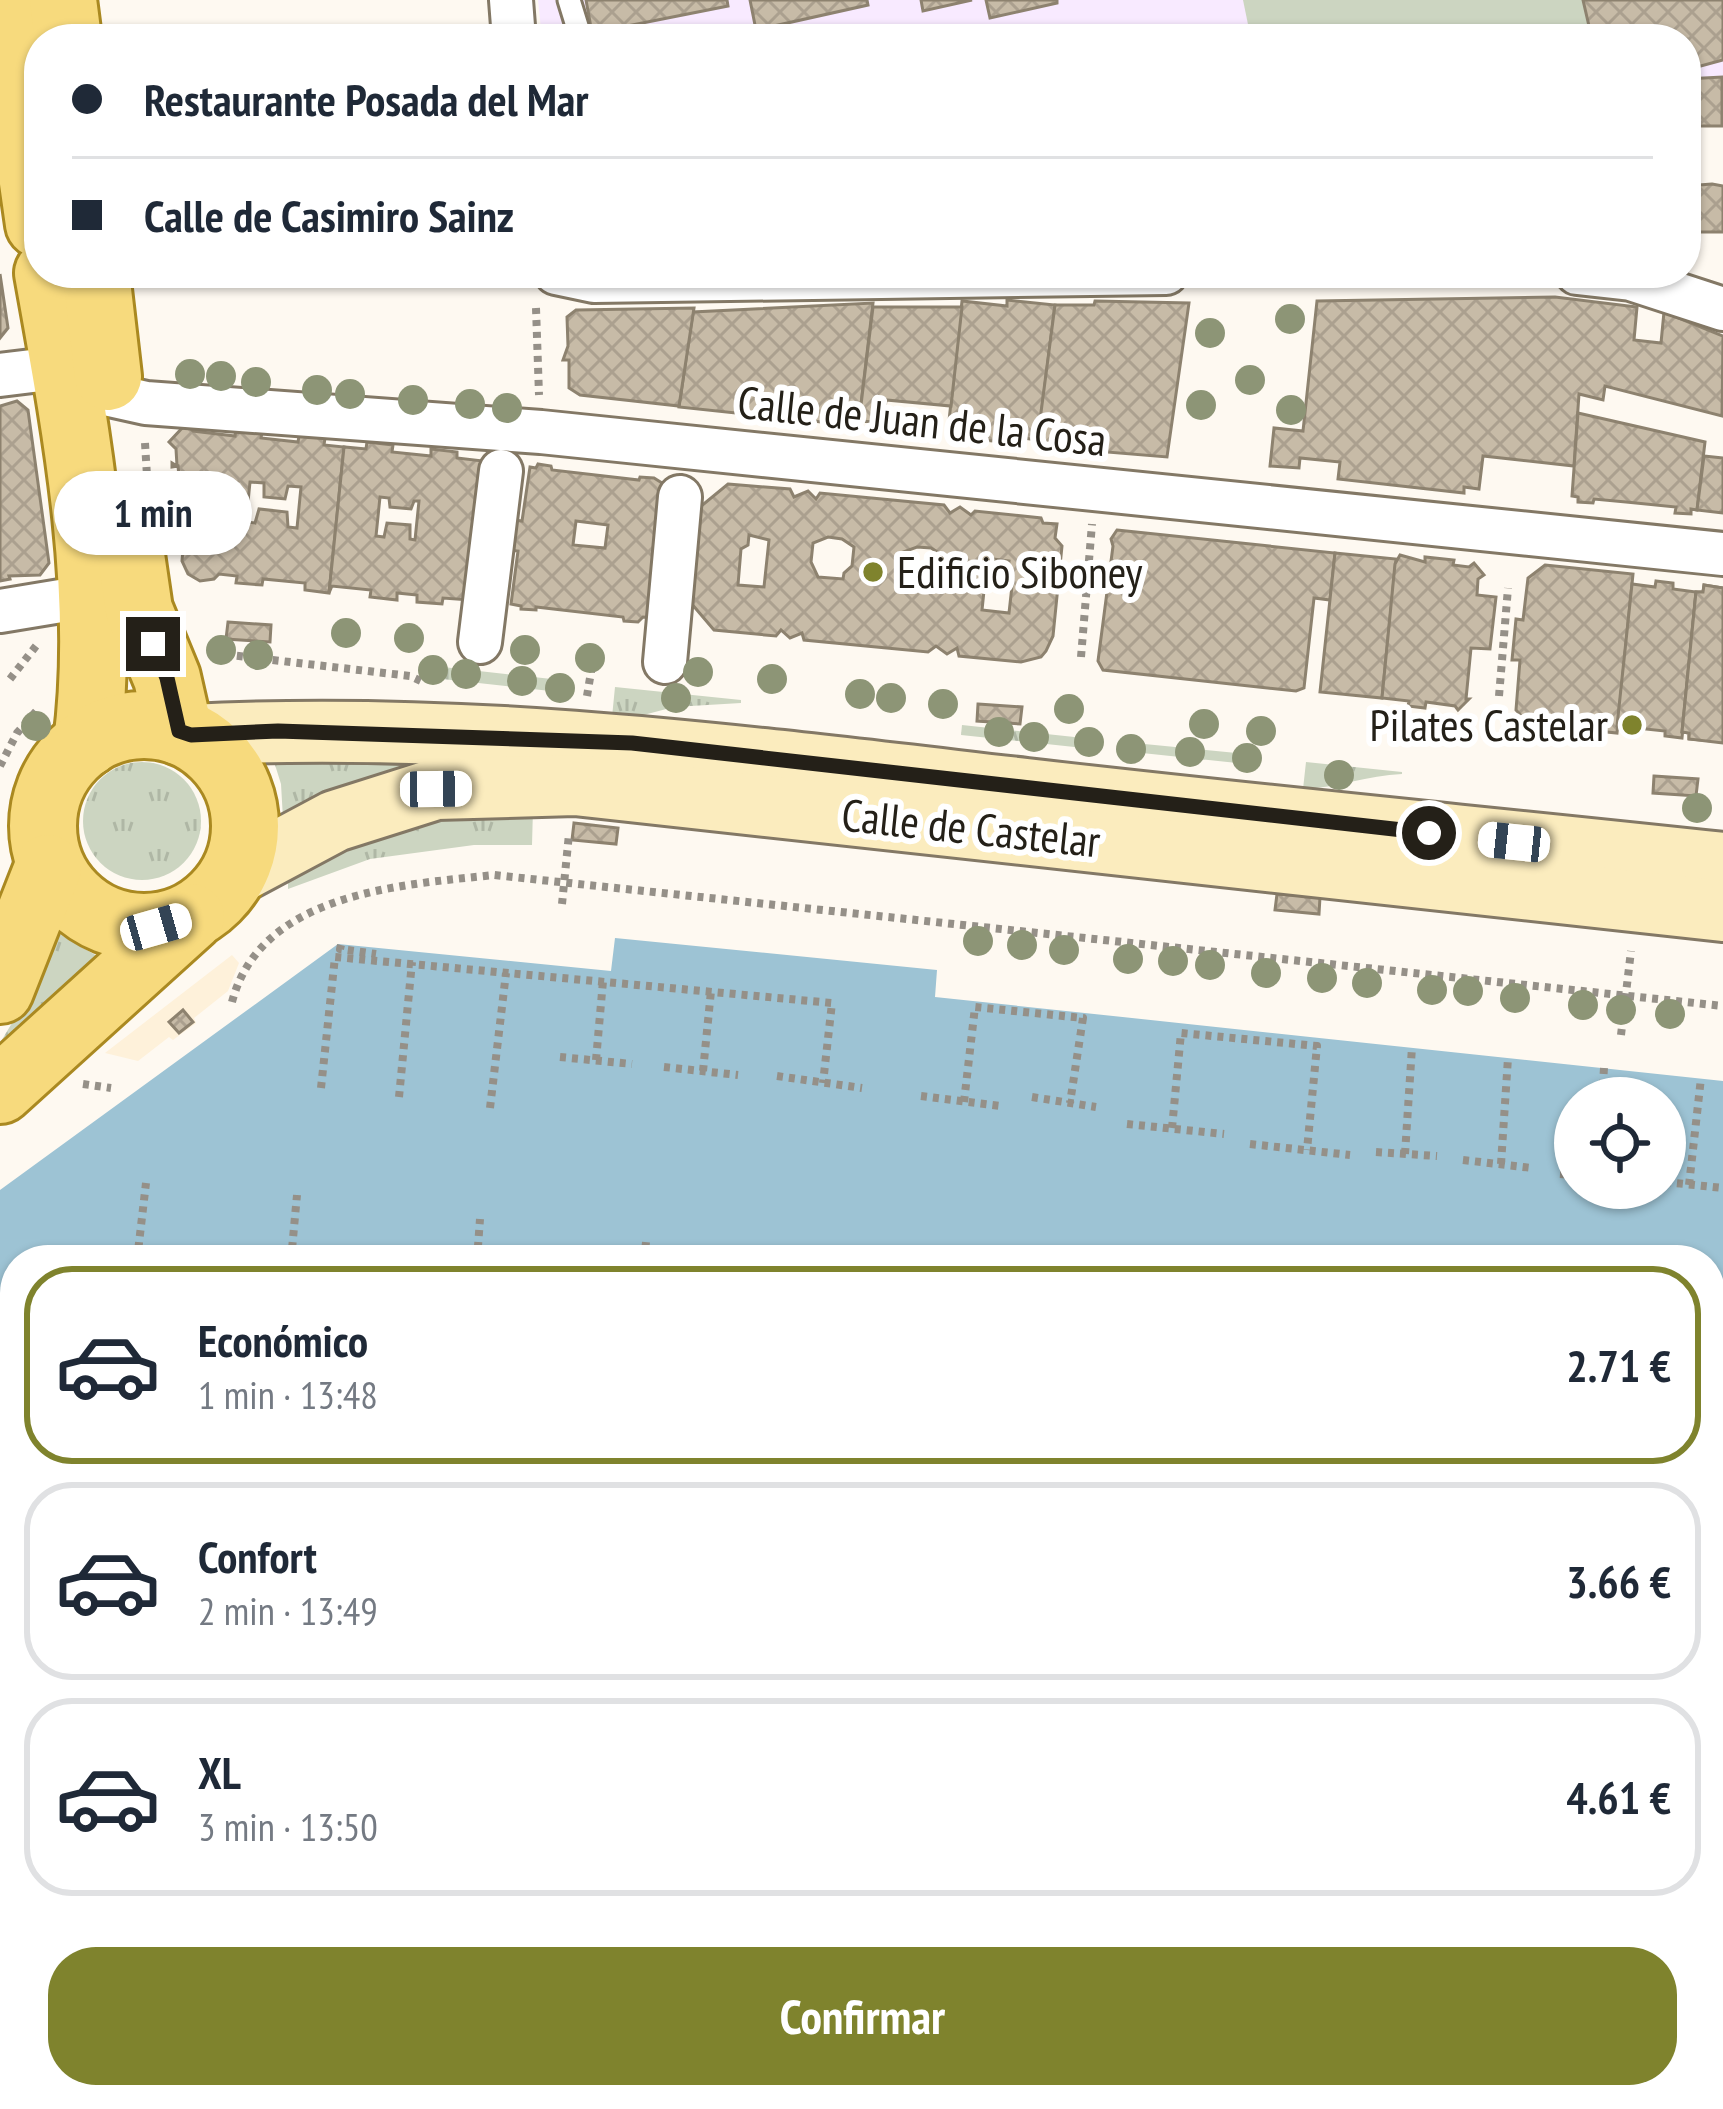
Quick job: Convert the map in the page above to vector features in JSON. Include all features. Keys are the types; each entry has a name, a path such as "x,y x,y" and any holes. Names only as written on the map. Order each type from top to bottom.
{"main road":[{"path":"7,0 10,92 24,156"},
{"path":"53,288 87,381 139,610 185,733"},
{"path":"87,742 95,646 87,381 95,288"},
{"path":"0,990 29,883 46,792 70,756 116,729 149,726 185,733 211,746 239,783 248,830 212,896 0,1090"},
{"name":"Calle de Castelar","path":"185,733 385,733 632,743 1301,821 1723,863"},
{"name":"Calle de Castelar","path":"212,896 335,821 436,789 575,785 1723,910"},
{"path":"29,883 118,924 156,927 212,896"}],"street":[{"path":"1658,288 1723,309"},
{"name":"Calle de Juan de la Cosa","path":"0,375 87,381 159,404 541,432 1723,554"},
{"path":"480,642 501,471"},
{"path":"665,662 680,496"},
{"path":"0,610 91,596"}],"path":[{"path":"541,432 546,288"},
{"path":"1081,657 1093,523"},
{"path":"1499,697 1508,588"},
{"path":"197,652 410,676 431,685"},
{"path":"586,701 594,654"},
{"path":"562,904 570,826"},
{"path":"232,1002 238,982 266,944 300,917 394,887 474,877 564,882 1723,1006"},
{"path":"340,944 340,949 506,973 832,1003 823,1083"},
{"path":"321,1088 335,956 410,961"},
{"path":"399,1097 410,961"},
{"path":"1621,1035 1630,962"},
{"path":"490,1108 506,973"},
{"path":"596,1060 603,981"},
{"path":"703,1071 711,991"},
{"path":"964,1102 975,1007 1083,1018 1070,1103"},
{"path":"1172,1128 1181,1033 1316,1046 1307,1150"},
{"path":"1405,1154 1412,1048"},
{"path":"560,1058 632,1064"},
{"path":"1501,1165 1508,1058"},
{"path":"664,1067 739,1075"},
{"path":"1603,1077 1604,1068"},
{"path":"777,1076 862,1088"},
{"path":"1689,1184 1701,1078"},
{"path":"921,1096 1001,1106"},
{"path":"1032,1097 1096,1107"},
{"path":"1127,1124 1225,1134"},
{"path":"1250,1144 1350,1155"},
{"path":"1376,1152 1437,1156"},
{"path":"1463,1160 1532,1168"},
{"path":"139,1245 146,1183"},
{"path":"1686,1184 1723,1188"},
{"path":"292,1245 297,1195"},
{"path":"478,1245 480,1219"}],"shaded area":[{"path":"538,0 1723,0 1723,78 1701,79 1701,24 540,24"},
{"path":"232,955 239,963 228,991 194,1018 196,1023 138,1061 105,1053"}],"green space":[{"path":"1243,0 1583,0 1589,24 1248,24"},
{"path":"425,665 561,680 559,692 424,677"},
{"path":"615,687 741,700 741,703 612,717"},
{"path":"962,725 1093,739 1093,749 961,735"},
{"path":"1124,742 1257,755 1256,765 1123,751"},
{"path":"271,752 468,759 283,819 281,784"},
{"path":"142,762 165,766 184,779 197,798 201,821 197,844 184,863 165,876 142,880 119,876 100,863 87,844 83,821 87,798 100,779 119,766"},
{"path":"1306,762 1402,772 1402,774 1303,789"},
{"path":"533,809 532,845 474,845 370,859 288,889 288,880 341,851 427,819"},
{"path":"56,932 97,956 0,1043 36,983"}],"water":[{"path":"615,938 937,970 935,997 1685,1077 1554,1077 1554,1209 1686,1209 1686,1077 1723,1081 1723,1245 0,1245 0,1190 338,944 611,971"}],"building":[{"path":"586,0 727,0 728,6 637,24 590,24"},
{"path":"750,0 867,0 868,5 783,24 755,24"},
{"path":"921,0 972,0 923,11"},
{"path":"986,0 1057,0 1057,3 990,18"},
{"path":"1583,0 1723,0 1723,60 1701,66 1701,24 1589,24"},
{"path":"1722,77 1722,126 1701,126 1701,78"},
{"path":"1701,185 1723,186 1723,232 1701,232"},
{"path":"0,274 8,328 0,338"},
{"path":"1555,297 1637,307 1634,340 1661,343 1664,312 1723,336 1722,416 1605,386 1603,400 1579,394 1574,466 1483,456 1479,489 1464,487 1464,493 1338,479 1340,462 1300,458 1299,468 1270,466 1274,428 1303,431 1317,301"},
{"path":"1007,300 1055,305 1038,440 1023,438 1022,444 962,438 963,432 948,430 962,301 1007,306"},
{"path":"1095,301 1189,303 1167,457 1037,443 1055,305 1094,305"},
{"path":"873,303 859,421 850,425 679,407 693,312"},
{"path":"873,307 962,307 951,406 886,400 883,424 934,429 933,435 873,428 874,422 859,421"},
{"path":"694,308 679,406 580,395 569,388 569,360 563,360 568,346 567,317 576,310"},
{"path":"17,401 28,410 49,563 40,575 9,576 0,581 0,406"},
{"path":"1578,413 1705,442 1697,510 1675,513 1676,507 1594,499 1593,503 1578,502 1572,496"},
{"path":"186,424 193,431 235,436 236,429 262,432 261,438 298,442 299,436 325,438 324,445 344,447 329,593 305,590 305,583 263,579 262,585 236,583 237,576 219,574 200,581 188,574 182,561 189,543 184,513 177,513 174,487 180,486 178,466 172,467 172,463 177,466 176,449 169,442","holes":["250,482 264,483 264,497 285,499 288,486 301,487 297,528 288,527 287,512 259,509 255,523 246,522"]},
{"path":"367,442 393,445 392,452 431,456 431,449 483,461 469,600 417,602 417,595 397,593 397,600 370,597 371,590 332,586 329,593 344,447 366,449","holes":["380,497 389,498 390,507 411,509 419,501 415,540 410,539 410,525 387,523 384,537 376,536"]},
{"path":"1704,456 1723,458 1723,513 1697,510"},
{"path":"538,464 552,470 654,478 662,483 655,532 669,534 657,618 624,621 623,617 521,609 511,604 518,551 500,549 505,519 522,521 530,467","holes":["576,521 608,525 605,548 573,545"]},
{"name":"Edificio Siboney","path":"728,484 790,489 794,497 808,491 816,499 820,493 944,505 950,513 960,507 971,515 975,511 1041,518 1043,523 1057,524 1055,538 1062,546 1053,636 1041,657 1021,662 959,656 957,648 947,654 936,646 928,652 804,640 802,633 790,638 781,630 776,636 714,630 691,603 700,507","holes":["749,535 769,540 764,587 738,585 741,549 748,545","828,537 854,547 852,566 843,579 818,577 811,562 813,543","931,548 944,556 942,575 933,589 907,586 901,571 903,552","1009,561 1013,577 1009,613 982,610 987,562"]},
{"path":"1117,530 1335,553 1330,600 1314,598 1304,688 1296,691 1103,670 1098,661 1111,539"},
{"path":"1335,553 1396,559 1382,698 1320,692"},
{"path":"1400,555 1425,562 1425,557 1454,560 1453,565 1469,567 1474,563 1484,575 1478,579 1477,595 1496,597 1490,649 1471,648 1469,699 1458,710 1426,702 1425,708 1408,706 1409,701 1382,698 1395,564"},
{"path":"1545,565 1633,574 1617,733 1529,724 1516,710 1520,660 1512,660 1516,619 1523,620 1528,578"},
{"path":"1656,581 1696,592 1682,738 1665,736 1665,731 1617,726 1632,584 1655,587"},
{"path":"1704,585 1723,588 1723,742 1689,739 1689,733 1682,732 1696,592 1703,592"},
{"path":"1704,585 1723,588 1723,743 1689,739 1689,733 1682,732 1696,592 1703,592"},
{"path":"228,622 271,625 270,642 226,639"},
{"path":"978,704 1022,707 1020,724 977,721"},
{"path":"1654,776 1698,779 1696,796 1653,793"},
{"path":"574,823 618,828 616,844 572,840"},
{"path":"1277,894 1320,897 1319,914 1275,910"},
{"path":"183,1010 193,1022 179,1033 169,1022"}],"place":[{"name":"Edificio Siboney","path":"873,572"},
{"name":"Pilates Castelar","path":"1632,725"}],"route":[{"path":"153,644 167,678 179,731 191,735 278,731 632,743 1429,833"}]}
